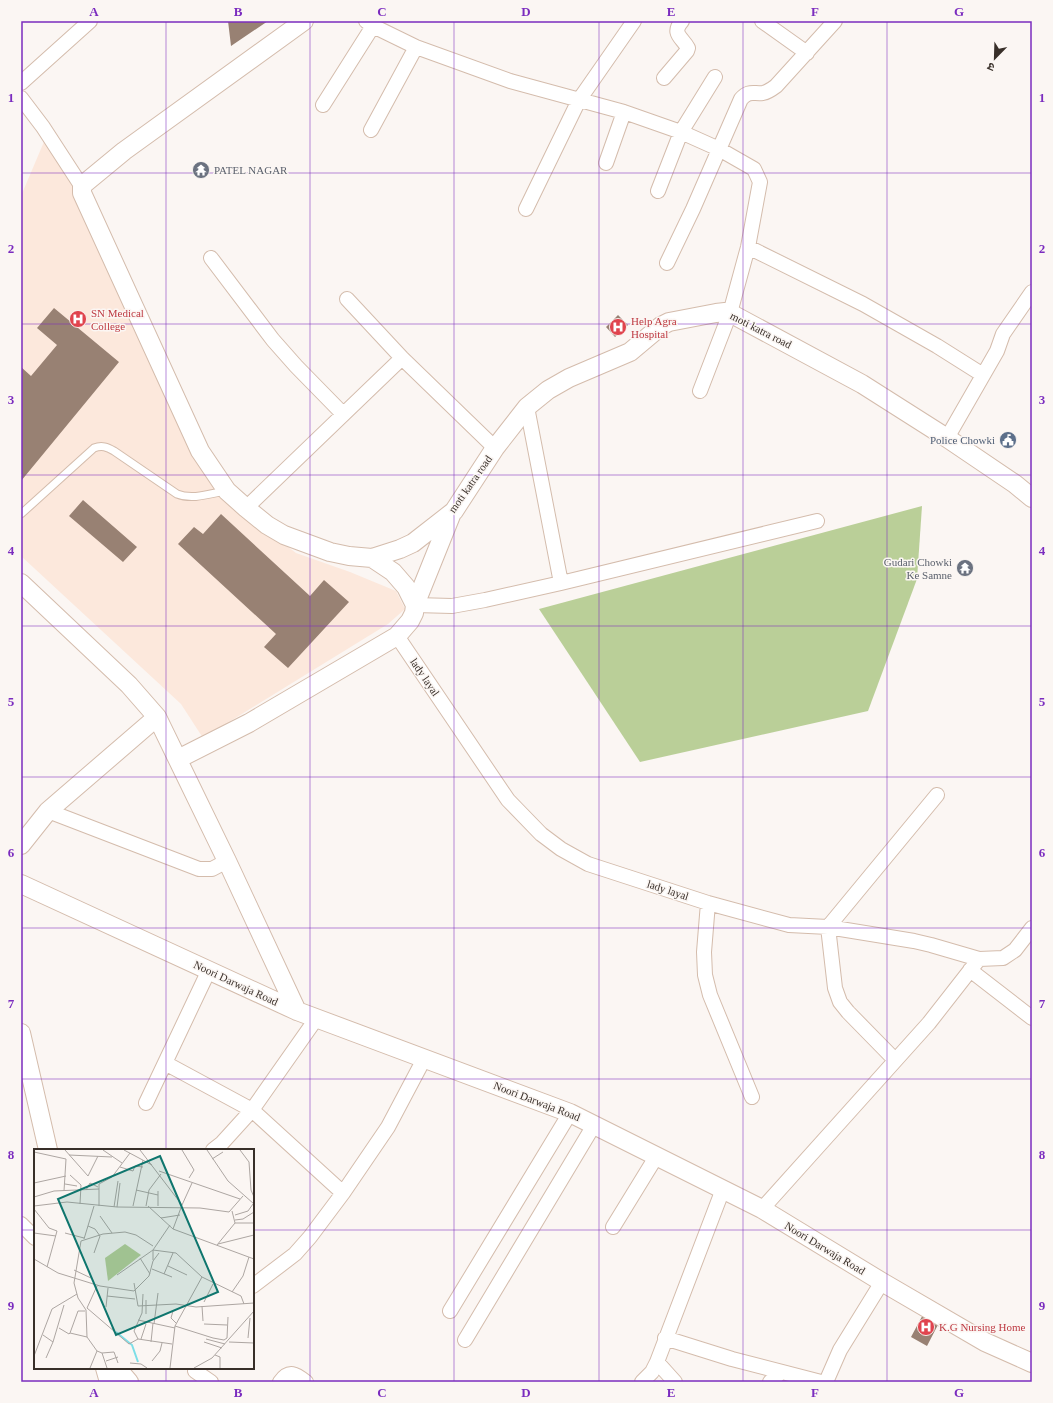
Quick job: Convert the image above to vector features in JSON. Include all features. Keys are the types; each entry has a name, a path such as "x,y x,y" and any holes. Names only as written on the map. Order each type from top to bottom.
{"street":[{"path":"21,83 90,21"},
{"path":"82,187 124,151 304,21"},
{"path":"526,209 578,100 634,21"},
{"path":"664,78 688,48 678,36 678,25 682,21"},
{"path":"667,263 693,209 741,99 745,94 750,92 764,93 776,86 835,21"},
{"path":"766,22 807,53"},
{"path":"323,105 370,24 416,48 510,82 624,112 681,132 719,149 754,170 760,182 748,247 730,313 700,391"},
{"path":"371,130 416,48"},
{"path":"658,190 681,132 715,77"},
{"path":"21,98 43,127 82,187 82,193 200,451 227,491 267,525 296,540 330,552 349,556 372,558 393,572 401,580 415,605"},
{"path":"606,163 624,112"},
{"path":"748,247 863,304 937,346 983,375"},
{"path":"211,258 273,340 343,414"},
{"path":"947,438 997,351 1003,334 1032,292"},
{"path":"347,299 402,358 495,448"},
{"name":"moti katra road","path":"372,558 413,543 454,510 495,448 527,407 548,390 569,378 630,352 661,326 673,321 724,312 730,313 862,384 947,438 1015,484 1032,498"},
{"path":"246,508 402,358"},
{"path":"527,407 561,583"},
{"path":"178,759 249,723 397,636 410,621 414,613 415,605 454,510"},
{"path":"415,605 452,606 561,583 818,520"},
{"path":"21,583 129,685 157,717 227,861 297,1011"},
{"name":"lady layal","path":"397,636 508,800 540,834 561,849 588,864 708,903 789,925 828,927 932,945 975,965 1003,958 1015,950 1032,928"},
{"path":"21,845 48,811 157,717"},
{"path":"895,1060 840,1002 835,988 828,927 937,795"},
{"path":"48,811 199,869 212,869 227,861"},
{"name":"Noori Darwaja Road","path":"21,884 316,1019 570,1113 762,1209 882,1282 985,1342 1032,1363"},
{"path":"708,903 704,952 705,975 710,996 752,1097"},
{"path":"762,1209 929,1023 975,965 1032,1018"},
{"path":"146,1103 209,970"},
{"path":"214,1149 222,1143 252,1110 316,1019"},
{"path":"21,1033 48,1149"},
{"path":"254,1285 295,1254 310,1238 388,1127 424,1059"},
{"path":"165,1063 252,1110 343,1193"},
{"path":"450,1311 570,1113"},
{"path":"465,1340 594,1125"},
{"path":"613,1227 656,1157"},
{"path":"642,1382 652,1372 657,1362 723,1189"},
{"path":"21,1224 34,1237"},
{"path":"826,1382 840,1350 882,1282"},
{"path":"665,1338 732,1359 821,1382"},
{"path":"657,1362 674,1382"},
{"path":"105,1369 109,1382"},
{"path":"118,1369 129,1382"},
{"path":"770,1382 781,1372"},
{"path":"194,1374 211,1382"},
{"path":"280,1382 285,1376 291,1374 298,1375 306,1382"}],"lane":[{"path":"21,514 94,448 101,446 108,447 176,494 183,497 227,491"}],"shaded area":[{"name":"SN Medical College","path":"46,137 71,173 226,499 296,553 350,572 396,591 405,609 388,624 203,738 181,704 21,556 21,196"}],"green space":[{"path":"922,506 917,579 868,711 640,762 539,609"}],"building":[{"path":"228,21 268,21 231,46"},
{"path":"54,308 119,362 21,481 21,367 31,376 57,345 37,328"},
{"path":"618,315 628,325 615,337 606,327"},
{"path":"83,500 137,547 123,562 69,516"},
{"path":"221,514 310,596 324,580 349,602 288,668 264,647 276,634 178,544 194,527 203,534"},
{"path":"926,1309 942,1317 927,1346 911,1337"}],"place":[{"name":"PATEL NAGAR","path":"201,170"},
{"name":"SN Medical College","path":"78,319"},
{"name":"Help Agra Hospital","path":"618,327"},
{"name":"Police Chowki","path":"1008,440"},
{"name":"Gudari Chowki Ke Samne","path":"965,568"},
{"name":"K.G Nursing Home","path":"926,1327"}]}
